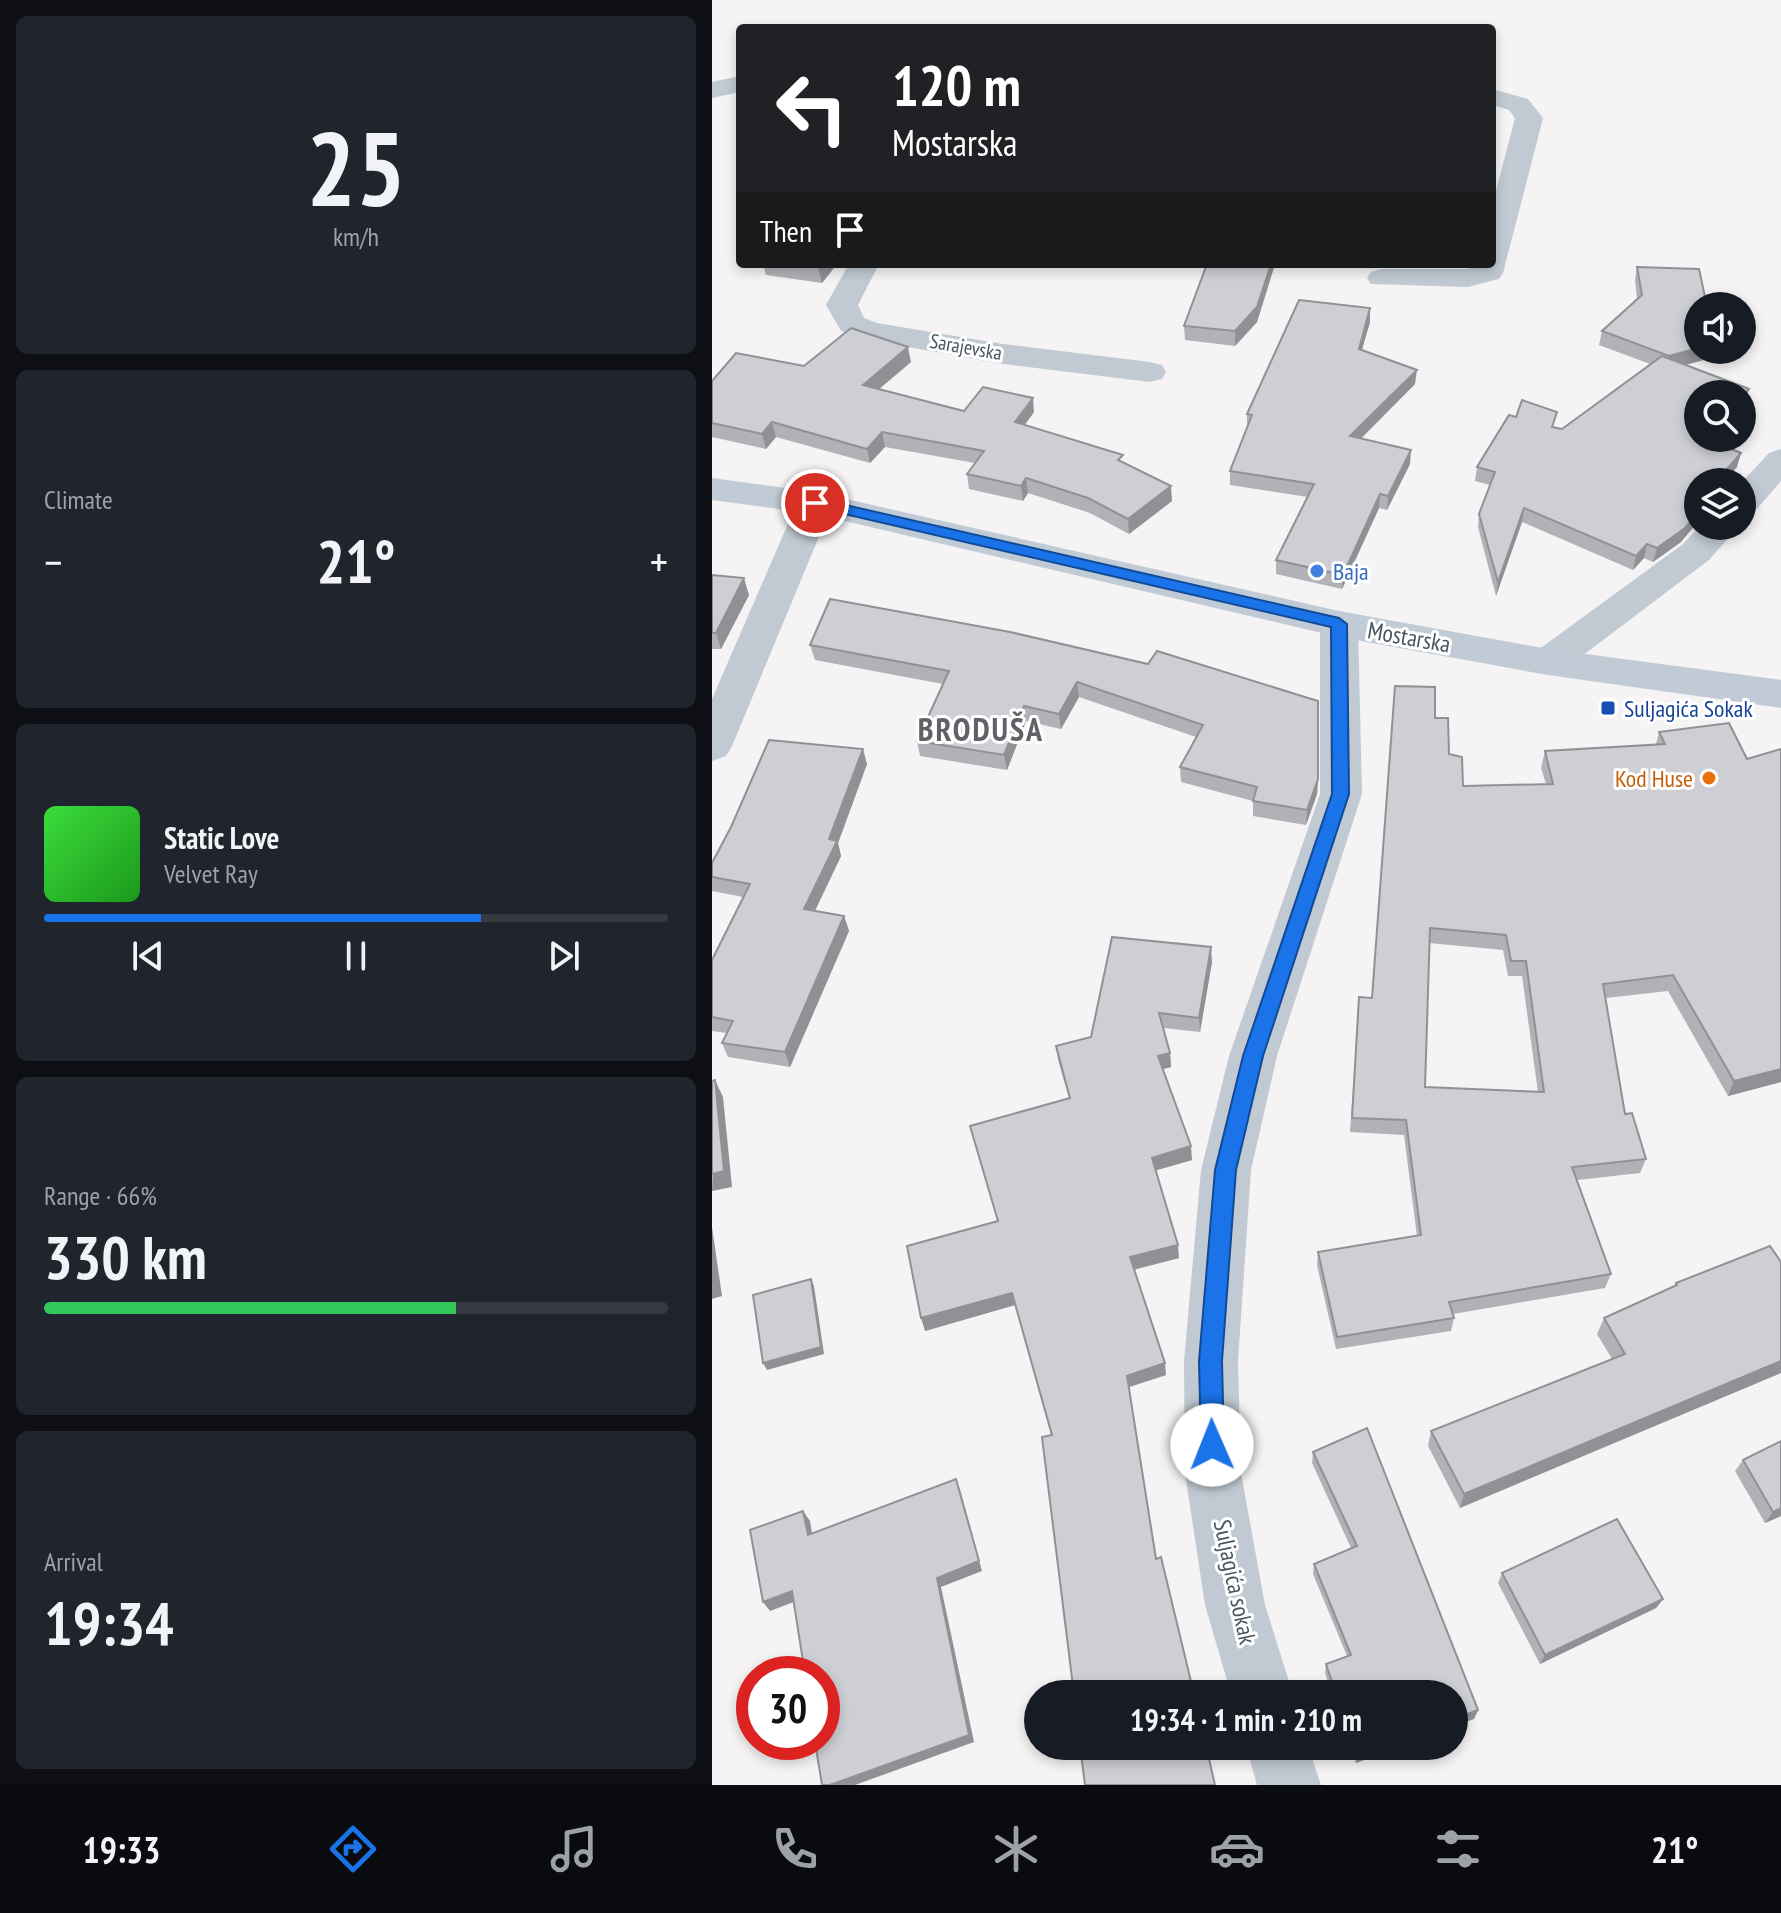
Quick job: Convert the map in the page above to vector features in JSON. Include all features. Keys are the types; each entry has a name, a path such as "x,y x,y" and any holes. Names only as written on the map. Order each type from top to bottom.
{"main road":[{"name":"Mostarska","path":"712,489 815,503 1339,624 1548,662 1781,694"}],"street":[{"path":"712,90 736,85"},
{"path":"1496,98 1515,100 1525,108 1529,118 1496,248"},
{"name":"Sarajevska","path":"862,268 842,305 852,324 869,331 1003,354 1150,372"},
{"path":"1382,278 1468,278 1488,273 1490,268"},
{"path":"1756,488 1781,460"},
{"path":"712,746 815,503"},
{"path":"1548,662 1696,552 1708,540"},
{"name":"Suljagića sokak","path":"1258,1680 1235,1605 1213,1473 1211,1361 1226,1170 1253,1056 1341,794 1339,624"},
{"path":"1281,1760 1289,1785"}],"building":[{"path":"1637,267 1699,269 1704,292 1684,292 1684,352 1669,356 1602,331 1642,295"},
{"path":"1206,268 1270,268 1257,307 1235,331 1184,326"},
{"path":"1299,300 1370,308 1359,349 1417,370 1350,436 1411,450 1388,496 1380,494 1343,575 1276,560 1314,484 1230,471 1252,415 1247,414"},
{"path":"851,328 908,347 863,385 964,411 983,387 1033,398 1015,422 1123,455 1118,460 1171,486 1128,519 1088,498 1026,478 1021,486 967,474 984,451 882,432 867,449 772,422 762,434 712,423 712,381 736,353 804,366"},
{"path":"1662,356 1725,380 1684,380 1684,452 1741,453 1728,468 1684,468 1684,529 1657,548 1647,544 1636,556 1524,508 1498,582 1479,514 1495,472 1477,467 1509,415 1516,417 1522,400 1557,412 1552,427 1562,429"},
{"path":"712,575 744,578 716,633 712,633"},
{"path":"830,599 1010,632 1148,664 1157,651 1318,701 1318,779 1307,810 1253,801 1257,787 1180,767 1203,725 1077,682 1059,714 1024,706 1004,755 917,741 949,671 810,645"},
{"path":"1395,686 1435,687 1435,718 1448,718 1449,754 1462,757 1463,786 1553,784 1545,751 1665,744 1659,732 1729,723 1747,759 1781,749 1781,1069 1734,1081 1673,975 1603,984 1625,1114 1632,1113 1646,1159 1572,1167 1611,1274 1449,1302 1454,1318 1337,1337 1318,1252 1421,1235 1406,1120 1352,1118 1359,997 1372,998","holes":["1430,928 1506,935 1511,961 1526,961 1544,1092 1425,1087"]},
{"path":"769,740 863,749 829,839 837,841 804,909 844,916 785,1052 722,1043 733,1021 712,1017 712,960 750,884 712,877 712,863"},
{"path":"1112,937 1211,947 1199,1018 1159,1013 1170,1053 1158,1056 1191,1146 1152,1158 1178,1245 1130,1257 1165,1363 1127,1376 1156,1559 1161,1557 1191,1680 1072,1680 1042,1437 1052,1435 1012,1293 921,1318 907,1246 998,1221 970,1126 1070,1098 1056,1046 1091,1037"},
{"path":"715,1080 724,1171 712,1174 712,1081"},
{"path":"1770,1246 1781,1262 1781,1361 1464,1494 1431,1431 1625,1354 1604,1318 1676,1283"},
{"path":"811,1279 821,1347 763,1363 753,1295"},
{"path":"1367,1428 1466,1680 1331,1680 1326,1664 1351,1655 1314,1564 1357,1546 1313,1452"},
{"path":"1781,1441 1781,1508 1773,1512 1743,1460"},
{"path":"956,1479 979,1561 937,1578 969,1735 830,1785 822,1785 818,1760 840,1760 840,1656 802,1656 792,1591 763,1602 750,1530 803,1511 808,1535"},
{"path":"1617,1519 1663,1599 1545,1655 1502,1573"},
{"path":"1468,1685 1478,1710 1468,1714"},
{"path":"1082,1760 1209,1760 1215,1785 1085,1785"}],"place":[{"name":"Baja","path":"1317,571"},
{"name":"Suljagića Sokak","path":"1608,708"},
{"name":"Kod Huse","path":"1709,778"}],"district":[{"name":"BRODUŠA","path":"981,729"}],"route":[{"path":"815,503 1339,624 1341,794 1253,1056 1226,1170 1211,1361 1212,1445"}]}
